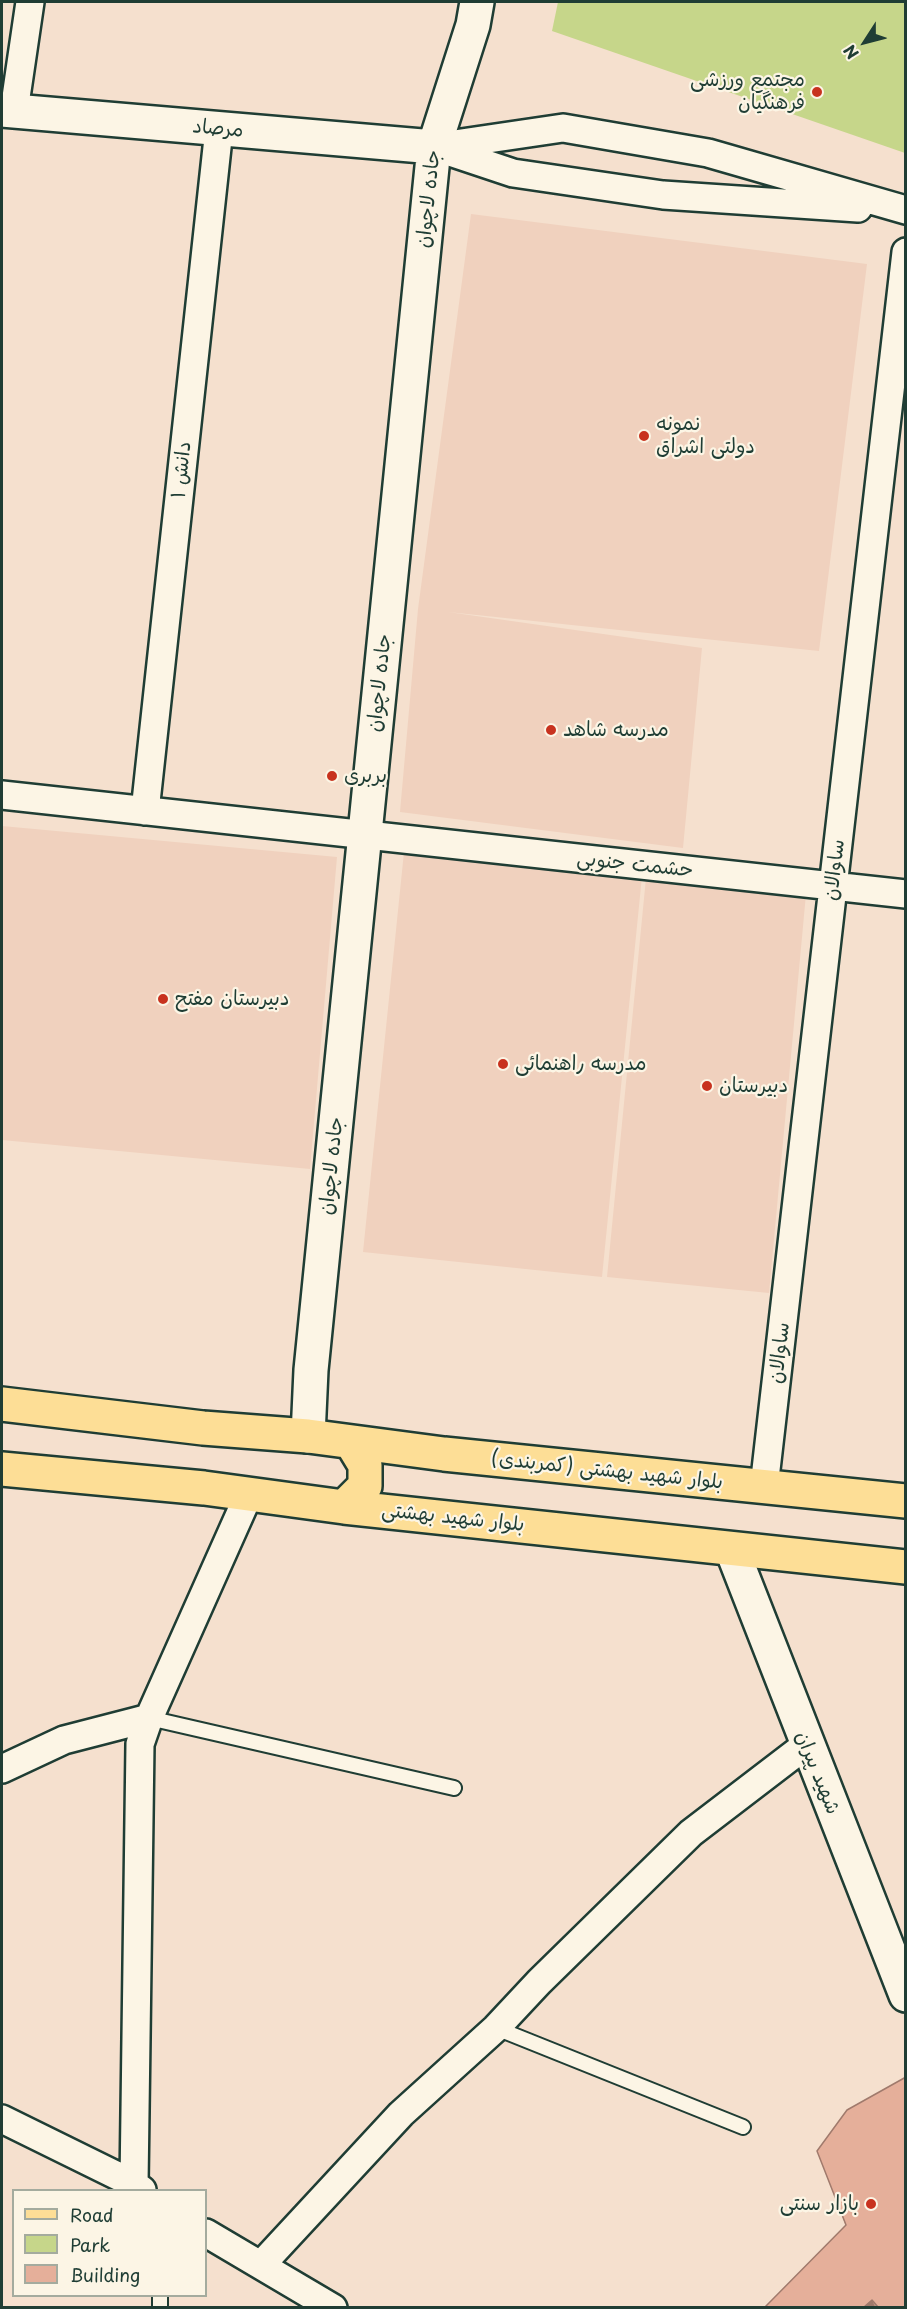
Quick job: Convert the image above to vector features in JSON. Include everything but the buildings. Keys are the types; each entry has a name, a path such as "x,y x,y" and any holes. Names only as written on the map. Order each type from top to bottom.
{"main road":[{"path":"2,1404 203,1428 308,1436"},
{"name":"بلوار شهید بهشتی (کمربندی)","path":"308,1436 444,1454 906,1501"},
{"path":"344,1507 365,1486 364,1465 351,1442"},
{"name":"بلوار شهید بهشتی","path":"2,1469 249,1494 344,1507 906,1568"}],"street":[{"path":"8,111 30,2"},
{"name":"جاده لاچوان","path":"308,1436 311,1370 434,147 473,25 477,2"},
{"name":"مرصاد","path":"8,111 434,147"},
{"path":"434,147 563,128 708,153 906,210"},
{"name":"دانش ۱","path":"145,811 219,129"},
{"path":"434,147 513,173 663,195 906,210"},
{"name":"ساوالان","path":"764,1487 906,252"},
{"name":"حشمت جنوبی","path":"2,795 906,894"},
{"path":"2,2119 138,2187 140,1744 149,1718 249,1494"},
{"name":"شهید پیران","path":"732,1550 806,1745 906,1995"},
{"path":"2,1769 64,1740 149,1718"},
{"path":"261,2265 401,2114 496,2028 539,1982 691,1833 806,1745"},
{"path":"207,2234 333,2307"}],"lane":[{"path":"149,1718 454,1788"},
{"path":"496,2028 743,2127"}],"shaded area":[{"name":"نمونه دولتی اشراق","path":"471,214 867,264 819,651 448,612 702,648 683,848 400,812 418,609"},
{"name":"دبیرستان مفتح","path":"2,826 337,857 310,1169 2,1140"},
{"name":"مدرسه راهنمائی","path":"404,852 642,876 602,1277 363,1252"},
{"name":"دبیرستان","path":"646,878 806,894 769,1293 607,1277"}],"green space":[{"name":"مجتمع ورزشی فرهنگیان","path":"558,2 905,2 905,153 552,31"}],"place":[{"name":"مجتمع ورزشی فرهنگیان","path":"817,92"},
{"name":"نمونه دولتی اشراق","path":"644,436"},
{"name":"مدرسه شاهد","path":"551,730"},
{"name":"بربری","path":"332,776"},
{"name":"دبیرستان مفتح","path":"163,999"},
{"name":"مدرسه راهنمائی","path":"503,1064"},
{"name":"دبیرستان","path":"707,1086"},
{"name":"بازار سنتی","path":"871,2204"}]}
